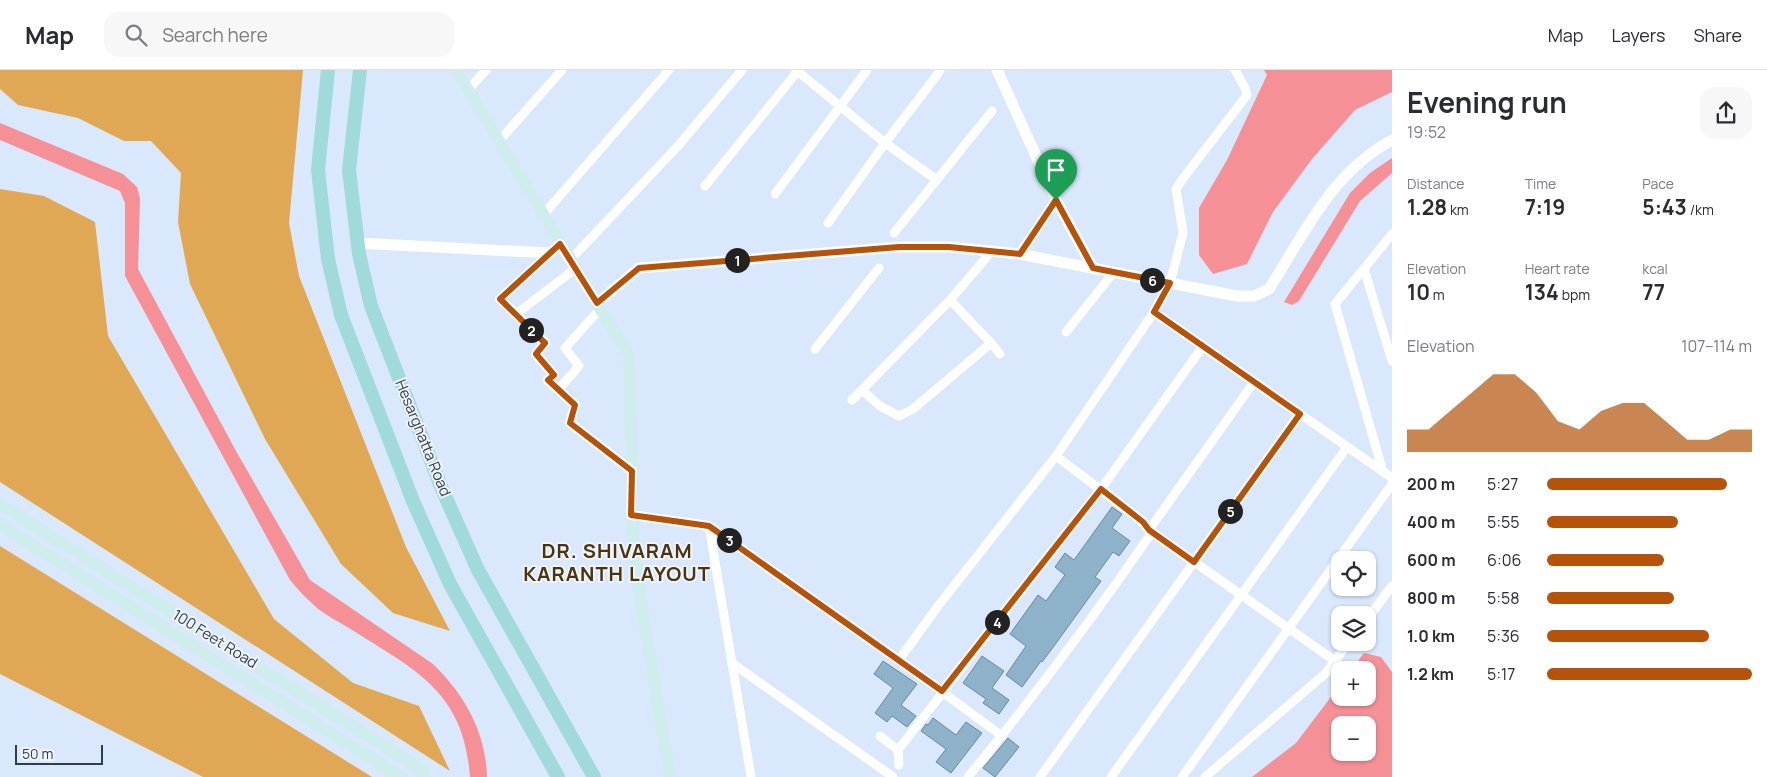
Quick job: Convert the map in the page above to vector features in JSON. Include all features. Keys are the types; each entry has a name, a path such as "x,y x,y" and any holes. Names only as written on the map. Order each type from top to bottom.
{"main road":[{"name":"Hesarghatta Road","path":"328,70 318,170 328,259 341,315 414,501 450,584 558,777"},
{"name":"Hesarghatta Road","path":"360,70 350,170 357,243 371,306 442,489 478,570 594,777"},
{"path":"456,70 629,356 632,471 631,515 639,590 670,777"},
{"name":"100 Feet Road","path":"0,504 424,770 422,777"},
{"name":"100 Feet Road","path":"0,525 401,777"}],"street":[{"path":"468,90 486,70"},
{"path":"499,141 562,70"},
{"path":"543,215 669,70"},
{"path":"516,314 572,263 573,257 677,147 742,70"},
{"path":"775,194 867,70"},
{"path":"828,223 940,70"},
{"path":"997,70 1056,200 1093,268"},
{"path":"899,660 938,606 1056,456 1154,312 1170,283 1183,233 1176,189 1247,95 1235,70"},
{"path":"705,186 797,71 885,143 937,180"},
{"path":"894,233 992,111"},
{"path":"558,390 579,366 564,348 599,306 639,268 899,247 949,247 1020,254 1243,297 1254,296 1269,289 1335,186 1366,156 1392,140"},
{"path":"1020,254 1056,200"},
{"path":"1383,472 1334,304 1392,234"},
{"path":"357,243 550,253"},
{"path":"560,244 500,299 545,343 536,354 554,375 548,380 575,405 570,423 632,471"},
{"path":"852,400 950,300 992,251"},
{"path":"815,349 879,268"},
{"path":"1364,269 1392,361"},
{"path":"1066,332 1114,272"},
{"path":"950,300 1000,354"},
{"path":"1154,312 1392,478"},
{"path":"862,390 880,406 899,416 913,409 991,343"},
{"path":"899,765 898,750 1101,489 1204,346"},
{"path":"968,777 1002,736 1128,566 1150,535 1149,530 1254,382"},
{"path":"1040,777 1300,414"},
{"path":"1111,777 1347,447"},
{"path":"1056,456 1143,522 1149,530 1288,629 1335,661 1342,651"},
{"path":"1182,777 1392,484"},
{"path":"631,515 709,526 899,660 1002,736"},
{"path":"709,526 751,777"},
{"path":"1376,607 1392,586"},
{"path":"732,663 891,777"},
{"path":"1205,777 1326,673 1331,666"},
{"path":"880,736 898,750"}],"shaded area":[{"path":"0,70 303,70 289,223 299,276 406,547 450,631 393,613 341,564 265,439 190,284 178,222 181,173 151,141 124,141 78,118 18,105 0,89"},
{"path":"1264,70 1392,70 1392,92 1355,110 1312,159 1273,212 1247,264 1213,274 1199,255 1199,208 1227,160 1267,75"},
{"path":"0,123 123,174 137,187 140,198 138,269 236,451 310,580 433,664 444,676 464,702 478,730 483,745 487,777 470,777 466,748 458,724 447,704 433,687 397,658 321,611 290,580 125,276 125,203 120,191 0,140"},
{"path":"1392,158 1392,173 1360,201 1299,301 1292,305 1284,302 1350,193 1370,173"},
{"path":"0,189 44,196 95,222 108,336 274,619 353,683 419,706 450,771 0,482"},
{"path":"0,546 372,777 203,777 0,674"},
{"path":"1364,653 1381,657 1392,672 1392,777 1252,777 1296,743 1331,697 1331,706 1376,706 1376,661 1358,661"}],"building":[{"path":"1112,507 1122,514 1112,528 1130,541 1119,556 1113,552 1095,577 1101,581 1022,687 1006,675 1026,646 1010,634 1038,595 1046,601 1065,575 1055,567 1065,553 1074,560"},
{"path":"982,656 1004,671 992,688 1009,700 999,714 983,703 986,699 963,683"},
{"path":"883,661 917,684 901,705 916,716 907,727 892,716 887,722 875,713 893,688 874,674"},
{"path":"933,718 956,735 966,722 982,733 951,773 936,762 946,749 921,731"},
{"path":"1008,738 1019,747 995,777 983,768"}],"district":[{"name":"DR. SHIVARAM KARANTH LAYOUT","path":"617,562"}],"route":[{"path":"1056,200 1093,268 1170,283 1154,312 1300,414 1194,562 1149,530 1143,522 1101,489 942,691 709,526 631,515 632,471 570,423 575,405 548,380 554,375 536,354 545,343 500,299 560,244 597,303 639,268 899,247 949,247 1020,254 1056,200"}]}
